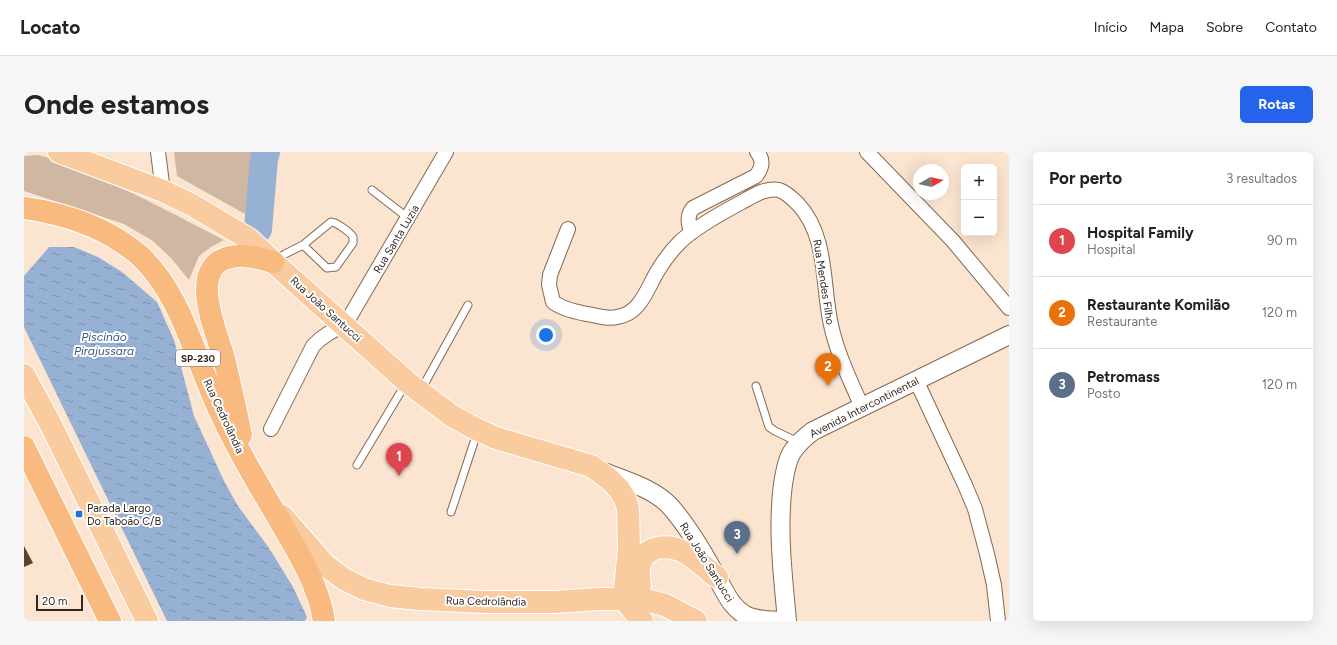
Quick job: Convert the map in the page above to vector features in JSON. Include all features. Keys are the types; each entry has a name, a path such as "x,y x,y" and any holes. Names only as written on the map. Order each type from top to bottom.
{"highway":[{"name":"Rua Cedrolândia","path":"24,208 42,211 84,223 101,230 137,253 157,275 171,295 181,315 214,399 249,469 300,556 313,582 322,608 324,621"},
{"path":"249,469 223,356 210,313 206,294 207,282 211,271 216,264 226,258 238,256 254,257 274,262"},
{"path":"24,447 110,621"}],"main road":[{"name":"Rua João Santucci","path":"59,152 163,191 192,205 249,238 414,387 452,416 496,438 591,466 608,478 619,489 625,499 628,509 629,549 633,599"},
{"path":"24,375 51,425 148,621"},
{"name":"Rua Cedrolândia","path":"266,499 325,564 344,578 364,589 390,596 486,602 555,602 633,599 665,605 696,621"},
{"path":"642,621 633,599 639,576 640,565 647,552 659,548 674,548 683,551 717,578"}],"street":[{"path":"158,152 163,191"},
{"name":"Rua Santa Luzia","path":"344,325 446,152"},
{"path":"691,233 688,221 689,215 693,208 756,176 762,166 762,161 757,152"},
{"path":"867,152 953,241 1009,308"},
{"name":"Rua Mendes Filho","path":"568,230 550,275 549,285 553,302 558,306 581,313 605,318 616,317 624,315 640,303 657,272 679,242 723,213 759,193 770,189 779,190 794,201 808,216 817,236 822,256 832,331 841,358 862,407"},
{"path":"271,428 312,346 328,333 344,325"},
{"name":"Avenida Intercontinental","path":"787,621 780,534 781,497 785,467 799,442 813,431 1009,335"},
{"path":"916,380 975,509 988,554 994,585 998,621"},
{"name":"Rua João Santucci","path":"591,466 654,493 668,505 692,535 727,597 746,616 760,620 787,621"}],"lane":[{"path":"372,190 408,218"},
{"path":"274,262 303,245 333,222 351,235 353,239 353,243 334,268 327,268 303,245"},
{"path":"357,465 414,387 468,305"},
{"path":"756,386 769,427 774,431 799,442"},
{"path":"451,512 474,447 478,430"}],"shaded area":[{"path":"174,152 256,152 245,214 177,176"},
{"path":"38,155 67,164 111,183 224,240 199,256 189,280 171,258 153,241 124,224 24,191 24,156"}],"water":[{"name":"Piscinão Pirajussara","path":"49,247 74,247 98,257 122,272 157,302 174,340 194,416 225,483 238,506 269,548 293,587 307,617 305,621 167,621 24,327 24,276"}],"building":[{"path":"24,546 33,563 24,567"}],"waterway":[{"path":"258,229 264,159 266,152"}],"place":[{"name":"Restaurante Komilão","path":"828,386"},
{"name":"Hospital Family","path":"399,476"},
{"name":"Parada Largo Do Taboão C/B","path":"79,514"},
{"name":"Petromass","path":"737,554"}]}
